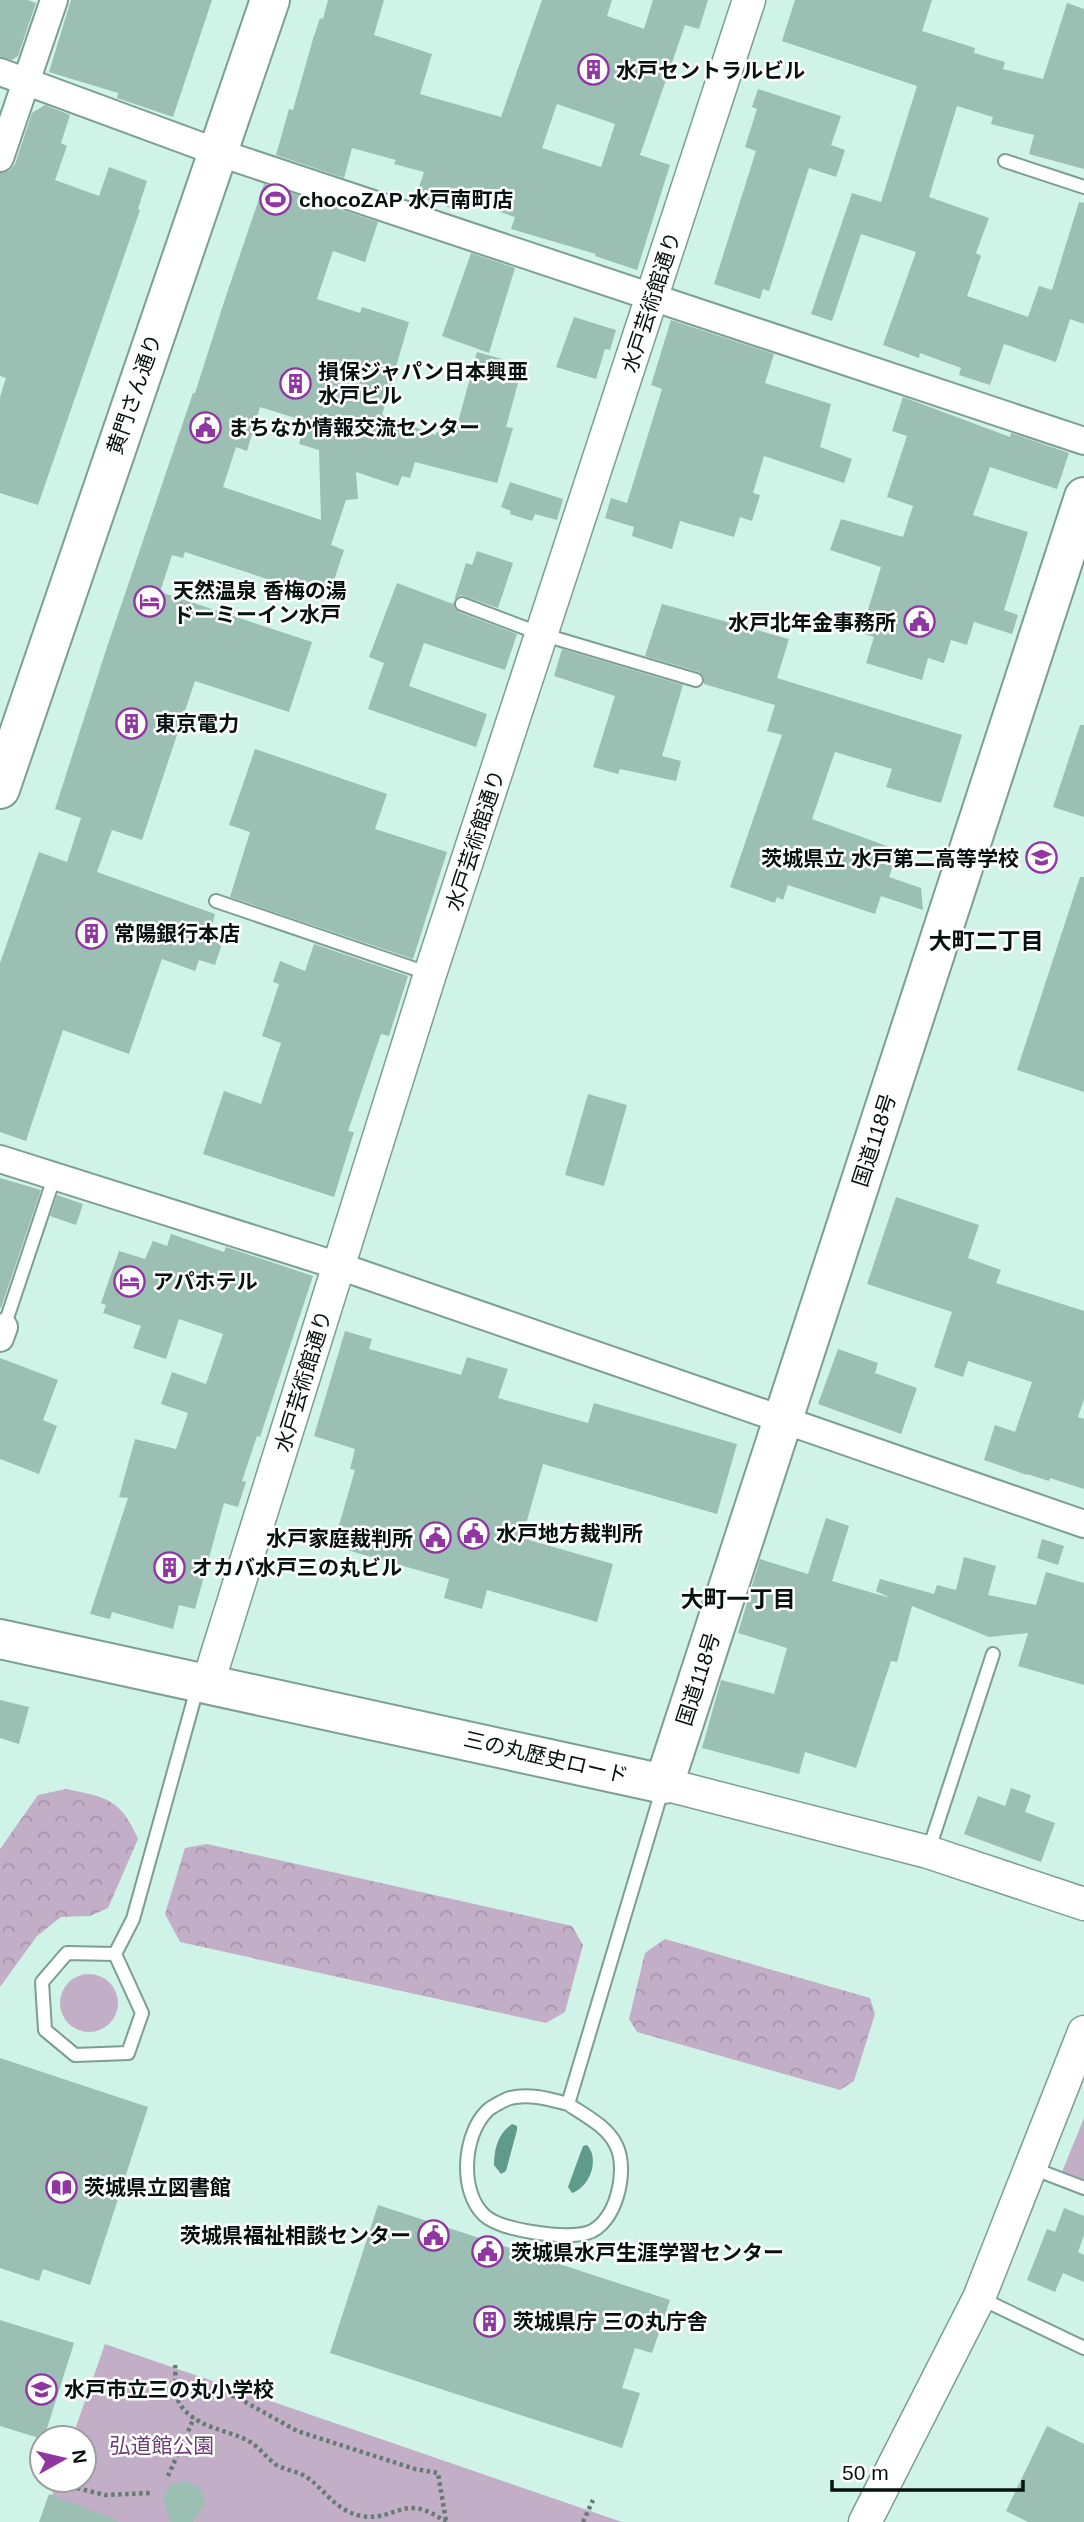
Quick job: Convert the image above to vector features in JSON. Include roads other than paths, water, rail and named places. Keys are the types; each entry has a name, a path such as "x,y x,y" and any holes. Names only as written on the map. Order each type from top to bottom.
{"highway":[{"name":"黄門さん通り","path":"0,789 270,0"},
{"name":"国道118号","path":"664,1784 1084,497"},
{"name":"三の丸歴史ロード","path":"0,1639 664,1784"}],"street":[{"path":"0,158 54,0"},
{"name":"水戸芸術館通り","path":"204,1682 339,1266 430,974 749,0"},
{"path":"0,72 217,152 1084,441"},
{"path":"0,1159 339,1266 1084,1524"},
{"name":"三の丸歴史ロード","path":"664,1784 928,1852 1084,1905"},
{"path":"865,2522 979,2298 1084,2032"}],"lane":[{"path":"1005,161 1084,187"},
{"path":"462,604 541,634 696,680"},
{"path":"216,901 430,974"},
{"path":"2,1332 55,1175"},
{"path":"928,1852 993,1654"},
{"path":"115,1954 133,1919 204,1682"},
{"path":"568,2104 664,1784"},
{"path":"67,1953 115,1954 142,2012 128,2053 75,2055 45,2030 42,1982 67,1953"},
{"path":"538,2096 568,2104 601,2127 616,2145 622,2171 616,2197 607,2217 590,2232 562,2236 519,2230 485,2216 471,2196 467,2165 473,2133 487,2111 510,2098 538,2096"},
{"path":"1030,2167 1084,2188"},
{"path":"979,2298 1084,2348"}],"place":[{"name":"水戸セントラルビル","path":"593,70"},
{"name":"chocoZAP 水戸南町店","path":"276,199"},
{"name":"損保ジャパン日本興亜 水戸ビル","path":"295,383"},
{"name":"まちなか情報交流センター","path":"205,427"},
{"name":"天然温泉 香梅の湯 ドーミーイン水戸","path":"150,602"},
{"name":"水戸北年金事務所","path":"919,622"},
{"name":"東京電力","path":"132,723"},
{"name":"茨城県立 水戸第二高等学校","path":"1042,858"},
{"name":"常陽銀行本店","path":"91,933"},
{"name":"アパホテル","path":"130,1281"},
{"name":"水戸地方裁判所","path":"473,1533"},
{"name":"水戸家庭裁判所","path":"436,1538"},
{"name":"オカバ水戸三の丸ビル","path":"169,1567"},
{"name":"茨城県立図書館","path":"61,2187"},
{"name":"茨城県福祉相談センター","path":"434,2235"},
{"name":"茨城県水戸生涯学習センター","path":"488,2252"},
{"name":"茨城県庁 三の丸庁舎","path":"490,2321"},
{"name":"水戸市立三の丸小学校","path":"41,2389"}],"district":[{"name":"大町二丁目","path":"986,941"},
{"name":"大町一丁目","path":"738,1599"}],"park label":[{"name":"弘道館公園","path":"162,2445"}]}
